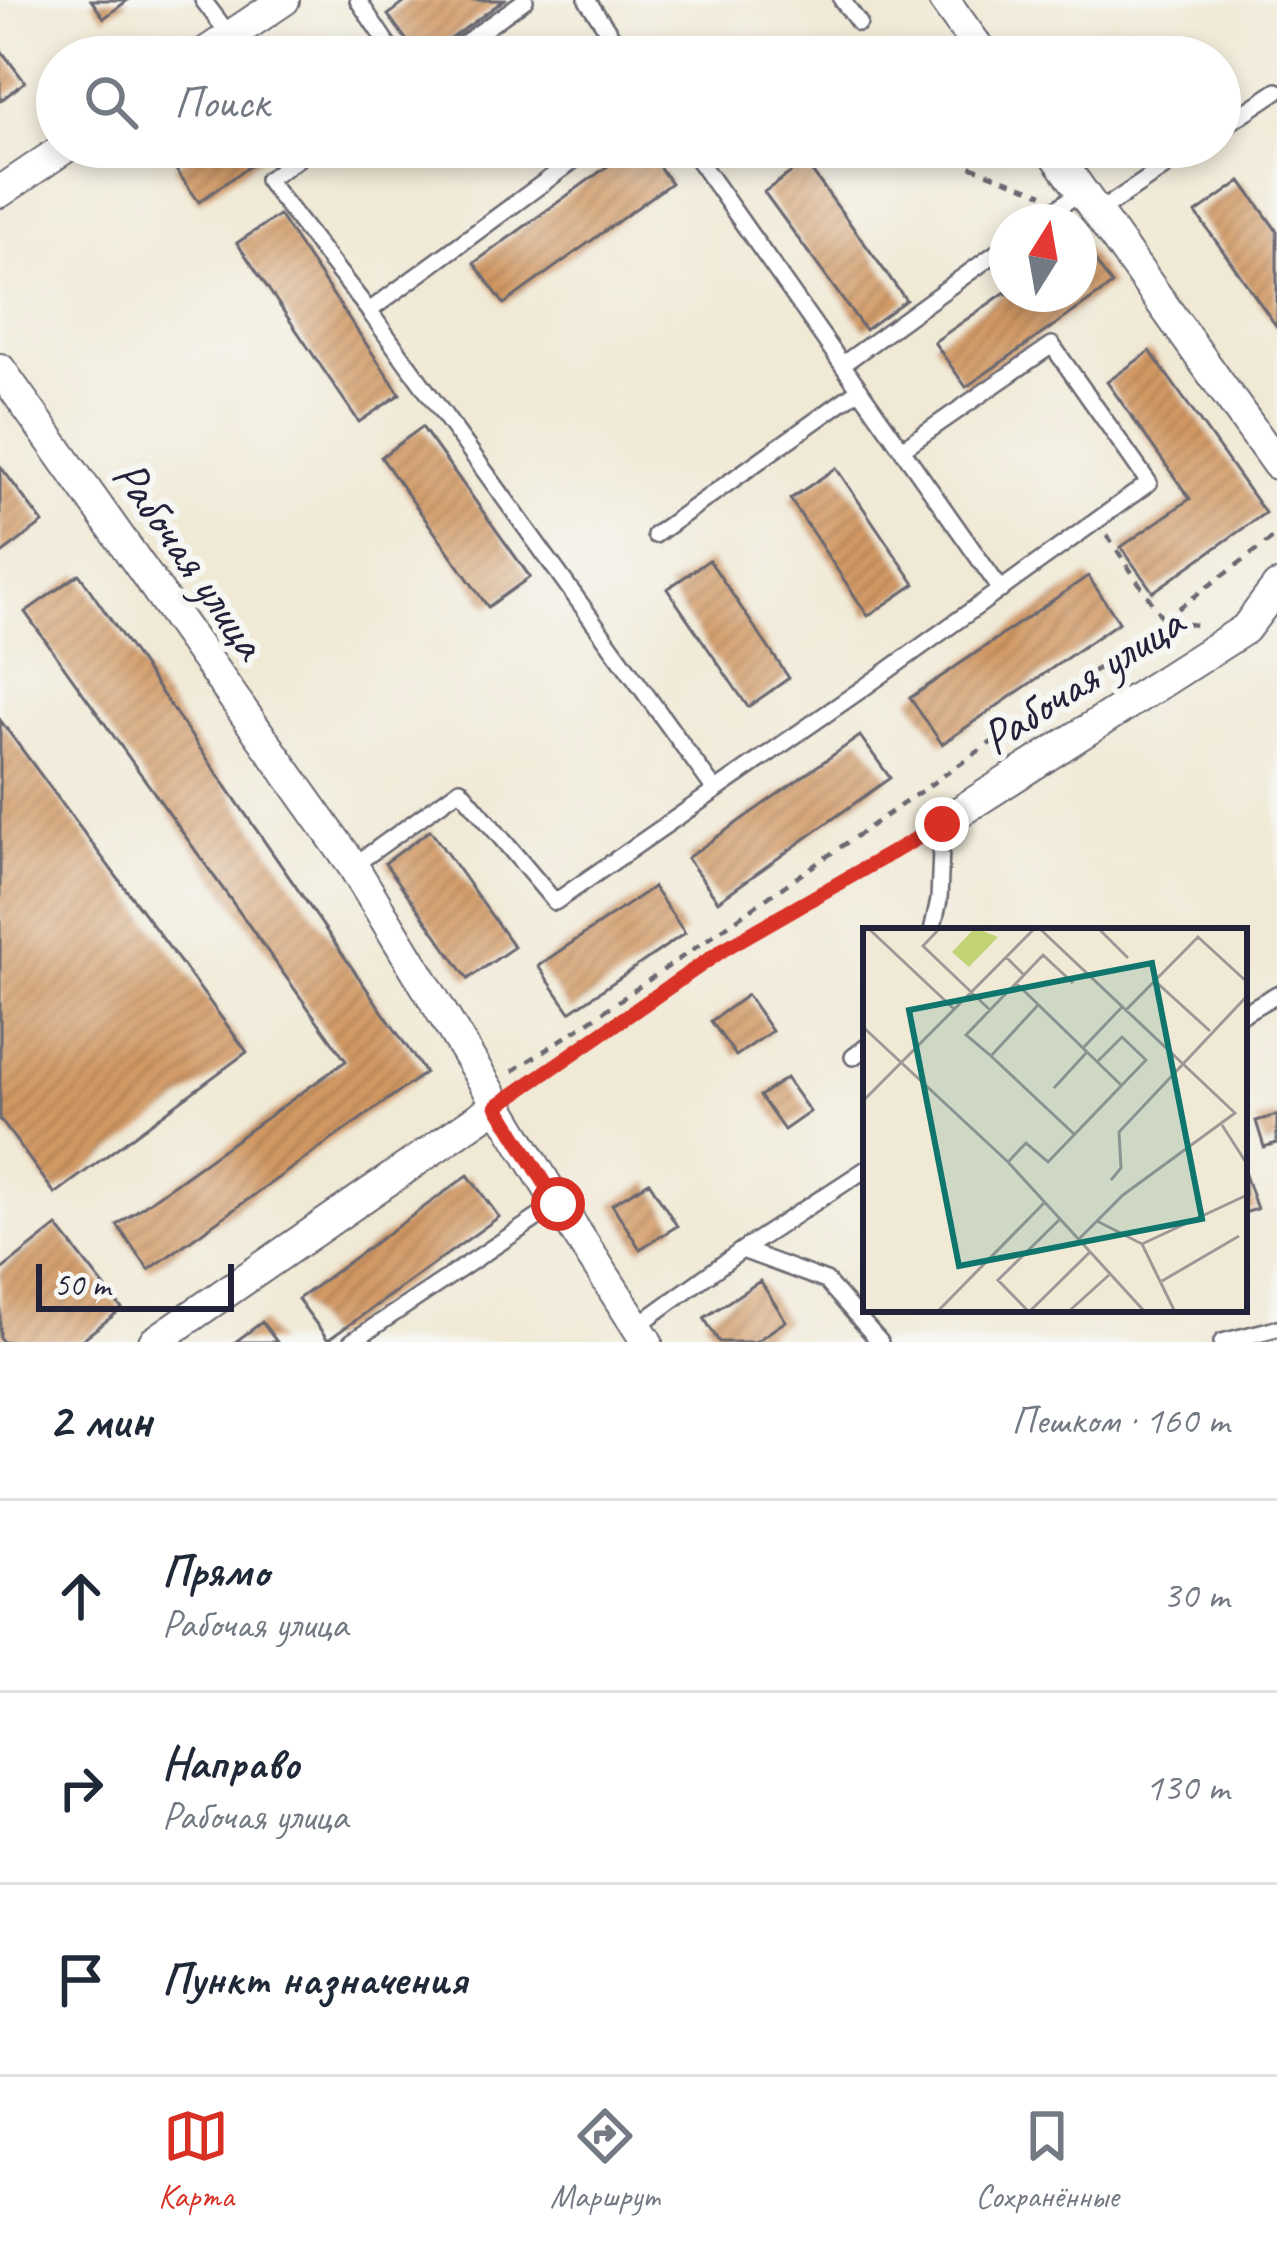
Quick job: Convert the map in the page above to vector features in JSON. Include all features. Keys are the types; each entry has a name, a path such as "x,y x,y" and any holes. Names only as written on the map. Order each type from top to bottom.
{"street":[{"path":"231,36 284,0"},
{"path":"944,0 970,36"},
{"path":"0,191 36,167"},
{"path":"1062,168 1081,202 1277,464"},
{"name":"Рабочая улица","path":"0,369 353,866 501,1091 558,1204 642,1334"},
{"name":"Рабочая улица","path":"942,824 1245,629 1277,587"},
{"path":"154,1342 501,1091"}],"lane":[{"path":"203,0 229,36"},
{"path":"358,0 382,36"},
{"path":"474,36 525,0"},
{"path":"587,0 612,36"},
{"path":"842,0 859,23"},
{"path":"1241,117 1275,95"},
{"path":"284,168 267,180 369,311 716,790"},
{"path":"369,311 563,168"},
{"path":"703,168 1000,590"},
{"path":"1077,204 1151,168"},
{"path":"843,364 989,258"},
{"path":"353,866 460,789 555,902 1149,483 1052,345 902,448"},
{"path":"655,535 860,389"},
{"path":"933,928 942,824"},
{"path":"1247,1010 1277,994"},
{"path":"642,1334 742,1250 863,1170"},
{"path":"351,1342 558,1204"},
{"path":"742,1250 826,1282 880,1342"},
{"path":"1222,1342 1277,1328"}],"path":[{"path":"981,168 1081,202"},
{"path":"1098,520 1165,622 1245,629"},
{"path":"501,1091 584,1025 1100,667 1277,536"},
{"path":"501,1091 724,949 942,824"}],"building":[{"path":"91,0 128,0 104,18"},
{"path":"408,0 504,0 455,36 404,36 388,15"},
{"path":"0,49 25,82 0,101"},
{"path":"175,168 247,168 199,202"},
{"path":"605,168 660,168 671,183 504,304 474,263"},
{"path":"797,168 809,168 906,300 865,330 764,192"},
{"path":"1241,181 1277,231 1277,327 1196,213"},
{"path":"279,215 400,394 359,422 237,243"},
{"path":"1097,264 1112,285 1097,295"},
{"path":"989,304 989,312 1073,312 966,387 934,342"},
{"path":"1150,351 1265,513 1153,592 1121,547 1190,499 1107,382"},
{"path":"422,427 530,577 488,607 381,457"},
{"path":"0,466 43,523 0,555"},
{"path":"836,468 915,584 868,616 790,499"},
{"path":"709,560 789,678 748,707 667,589"},
{"path":"79,574 425,1073 149,1270 117,1225 346,1061 25,612"},
{"path":"1088,576 1119,622 942,744 910,698"},
{"path":"0,720 247,1052 55,1194 0,1119"},
{"path":"860,736 890,778 718,901 687,858"},
{"path":"430,830 514,947 468,979 385,863"},
{"path":"653,887 685,933 570,1012 538,966"},
{"path":"747,995 772,1031 736,1056 711,1021"},
{"path":"786,1078 810,1112 784,1130 760,1096"},
{"path":"1277,1115 1277,1143 1264,1147 1256,1121"},
{"path":"468,1175 499,1217 328,1340 298,1299"},
{"path":"1247,1181 1257,1209 1247,1212"},
{"path":"649,1182 677,1226 640,1249 612,1204"},
{"path":"57,1226 122,1309 79,1342 3,1342 0,1271"},
{"path":"760,1281 786,1321 755,1342 719,1342 704,1318"},
{"path":"262,1322 277,1342 235,1342"}],"route":[{"path":"558,1204 497,1106 724,949 942,824"}]}
